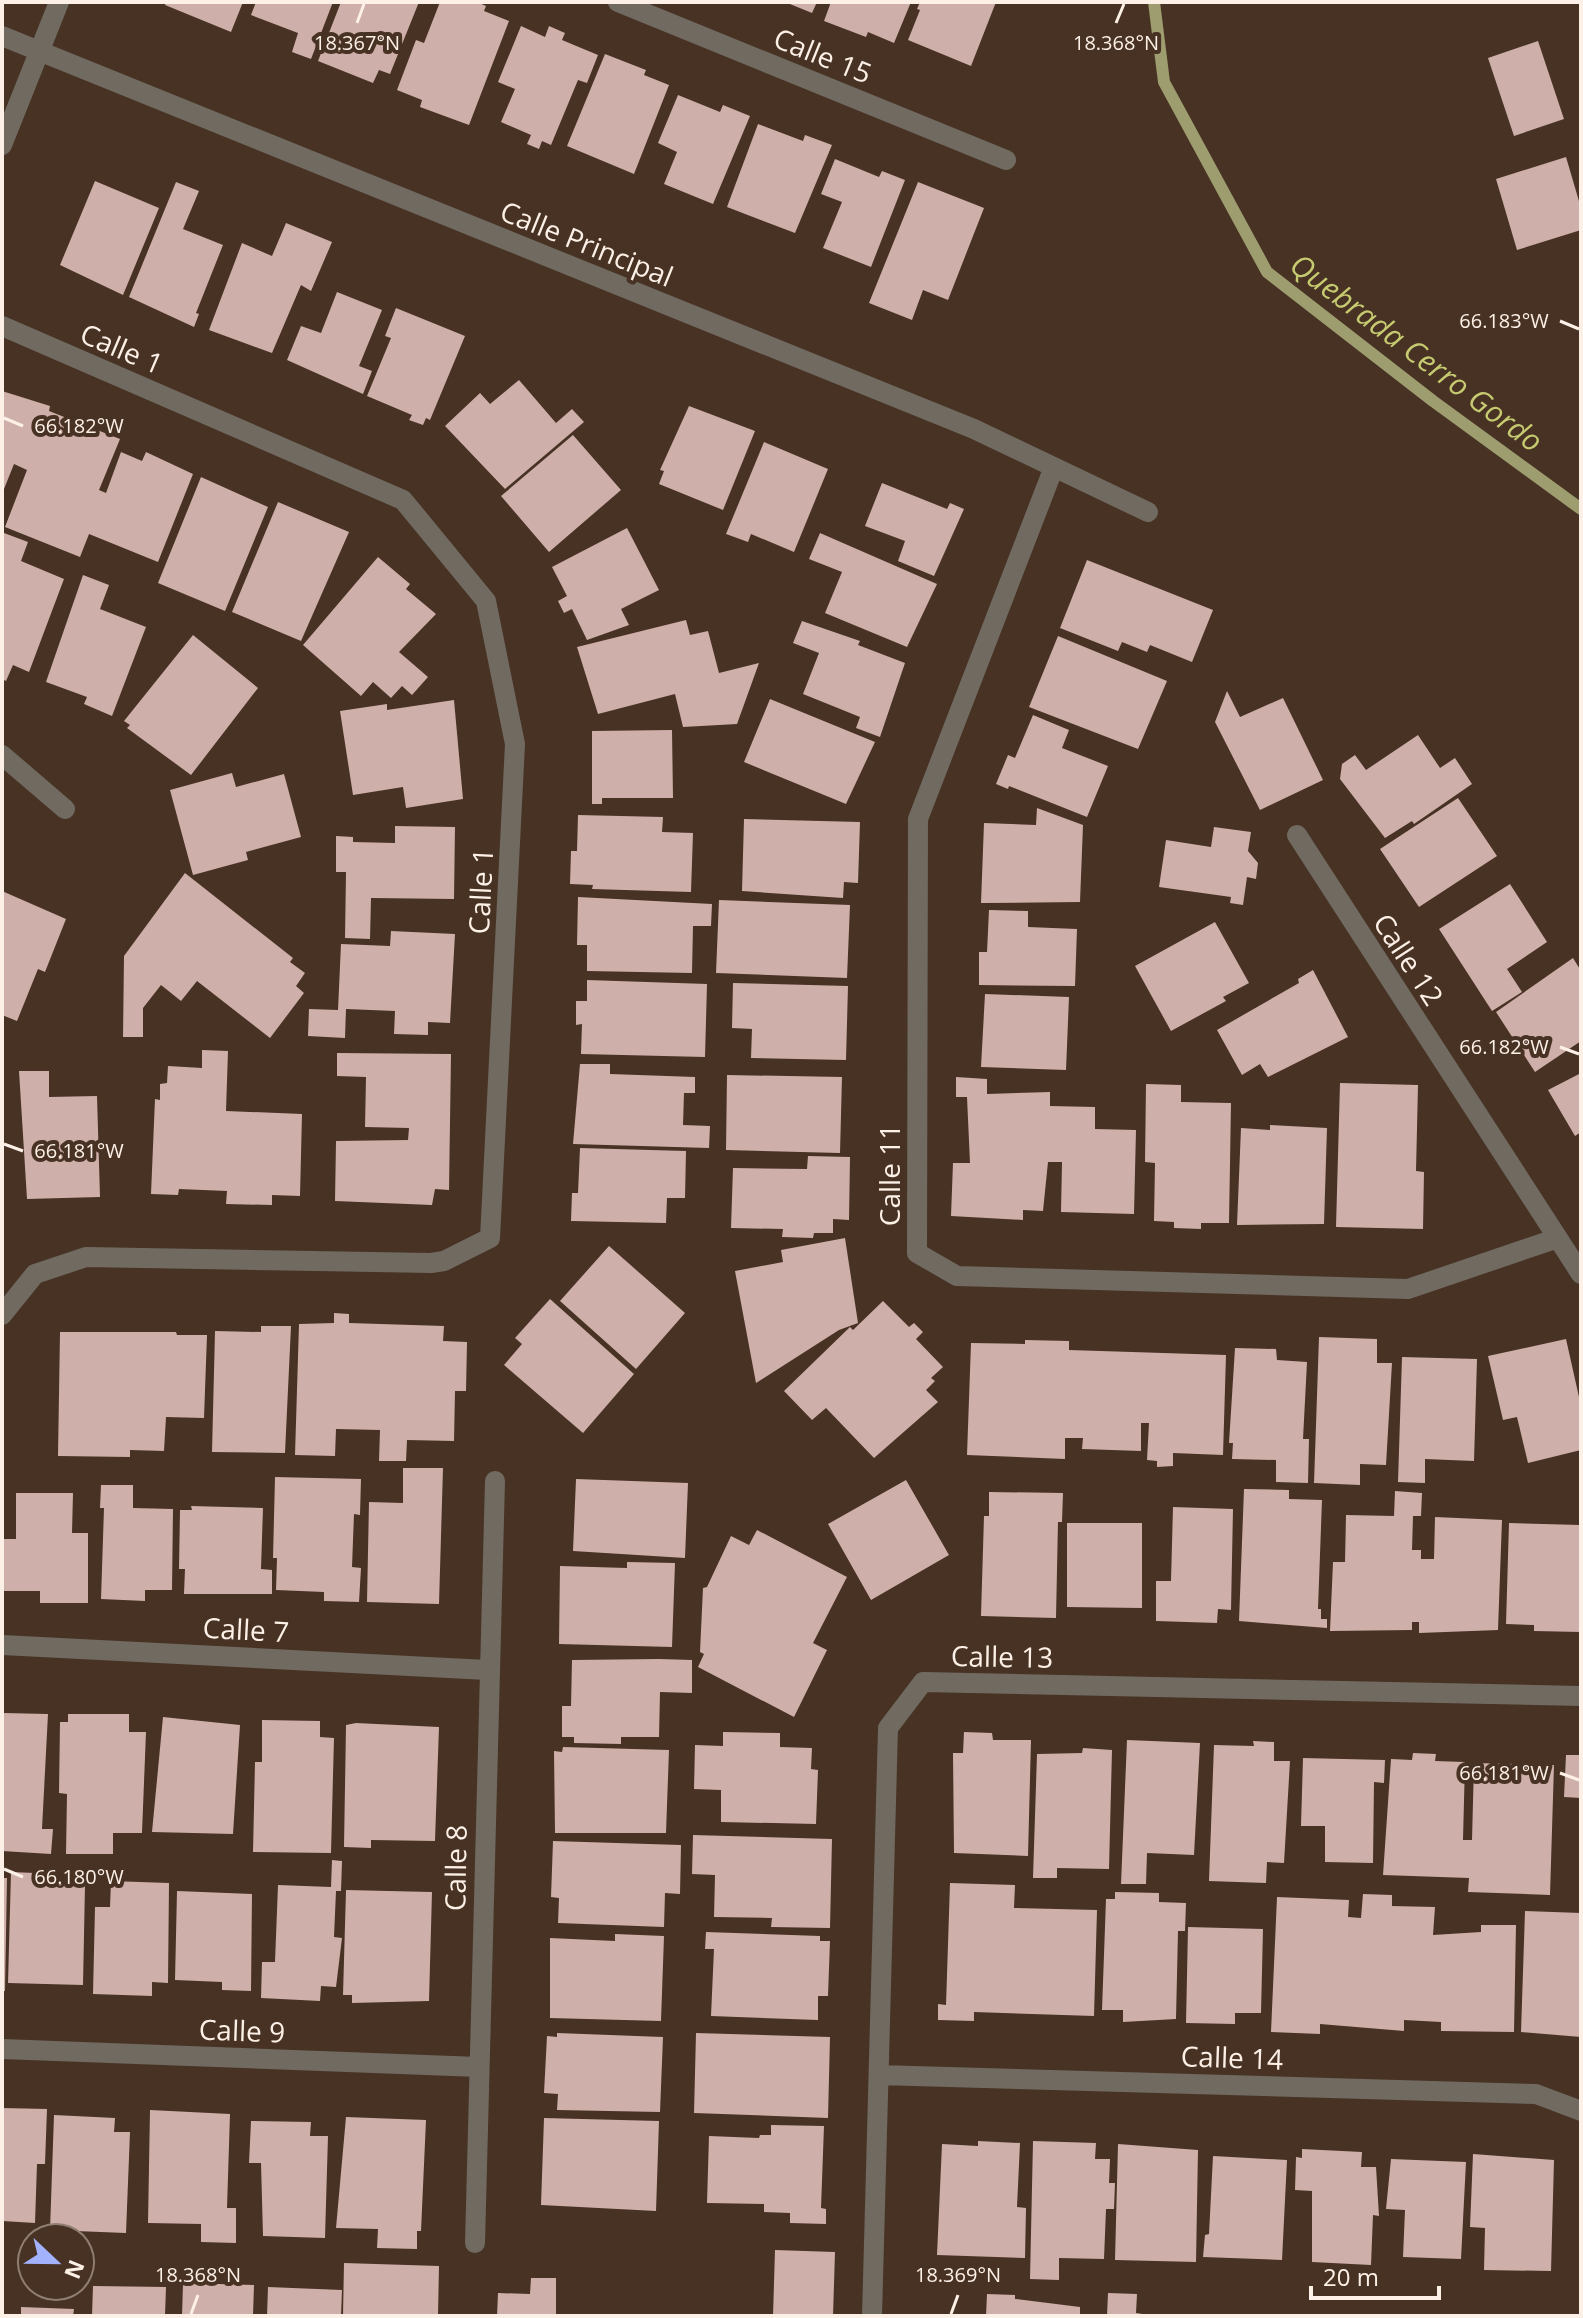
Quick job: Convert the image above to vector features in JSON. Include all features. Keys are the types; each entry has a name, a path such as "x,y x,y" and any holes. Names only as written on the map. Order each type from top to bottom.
{"street":[{"path":"2,145 59,2"},
{"name":"Calle 15","path":"618,2 1006,160"},
{"name":"Calle Principal","path":"2,36 959,423 1148,512"},
{"name":"Calle 1","path":"2,326 403,500 486,601 515,744 490,1238 444,1261 431,1263 86,1257 35,1274 2,1315"},
{"name":"Calle 11","path":"1054,467 918,819 917,1253 957,1276 1408,1289 1558,1238"},
{"path":"2,755 65,809"},
{"name":"Calle 12","path":"1297,835 1581,1274"},
{"name":"Calle 8","path":"475,2243 487,1670 495,1481"},
{"name":"Calle 7","path":"2,1645 487,1670"},
{"name":"Calle 13","path":"872,2316 888,1728 923,1682 1581,1696"},
{"name":"Calle 9","path":"2,2049 479,2067"},
{"name":"Calle 14","path":"879,2075 1536,2094 1581,2111"}],"building":[{"path":"166,2 243,2 231,32 165,5"},
{"path":"256,2 333,2 311,59 292,52 298,33 251,15"},
{"path":"341,2 419,2 390,74 379,70 373,83 318,61"},
{"path":"440,2 477,2 486,6 484,11 509,21 469,125 420,107 422,100 397,90 416,40 424,43"},
{"path":"785,2 817,2 812,13"},
{"path":"831,2 911,2 894,43 868,32 866,37 824,21"},
{"path":"920,2 996,2 971,66 908,40 920,10 917,9"},
{"path":"521,26 545,37 549,26 565,33 562,40 598,55 587,83 578,80 551,145 542,141 539,149 527,144 531,135 501,122 515,89 498,82"},
{"path":"1538,41 1564,119 1514,136 1488,58"},
{"path":"605,54 646,70 644,75 669,85 634,174 567,146"},
{"path":"678,95 720,112 723,105 750,116 713,204 664,184 677,152 658,143"},
{"path":"758,124 803,141 805,135 832,145 795,233 727,207"},
{"path":"1566,157 1581,208 1581,230 1517,250 1496,179"},
{"path":"835,159 879,177 882,171 905,180 871,267 823,248 842,202 821,194"},
{"path":"95,181 159,208 123,295 60,265"},
{"path":"176,182 199,191 183,229 223,245 196,313 199,314 194,327 129,297"},
{"path":"918,182 984,208 948,300 923,290 912,320 869,303"},
{"path":"286,223 332,242 311,291 301,285 272,353 209,330 242,243 272,256"},
{"path":"337,292 382,310 359,366 372,371 363,394 287,360 301,326 321,333"},
{"path":"396,308 465,336 430,420 426,418 423,425 409,420 412,415 367,396 391,338 385,336"},
{"path":"519,380 556,423 572,409 584,422 505,489 445,426 480,393 490,404"},
{"path":"2,391 50,406 49,411 120,439 99,490 106,493 121,452 142,461 146,452 193,474 158,562 89,534 80,557 5,527 27,470 14,464 2,494"},
{"path":"689,406 755,431 723,510 659,484 664,471 660,470"},
{"path":"573,435 621,490 549,552 501,496"},
{"path":"764,442 828,469 794,552 751,534 748,542 726,534"},
{"path":"201,477 268,507 225,611 158,583"},
{"path":"882,483 947,509 950,503 964,509 934,576 898,561 905,541 865,526"},
{"path":"278,502 349,532 301,641 232,612"},
{"path":"627,528 659,590 621,609 629,625 587,640 572,609 564,613 558,601 567,596 552,567"},
{"path":"4,533 28,542 21,561 64,579 29,672 13,665 6,681 2,679"},
{"path":"820,533 937,584 907,647 825,613 842,572 809,559"},
{"path":"378,557 410,584 406,589 436,614 399,652 428,677 412,695 402,686 391,698 373,682 361,696 303,645"},
{"path":"1087,560 1213,610 1192,662 1150,645 1147,652 1122,642 1118,651 1060,628"},
{"path":"83,575 109,585 100,609 146,627 112,716 84,704 87,697 46,682"},
{"path":"686,620 690,635 708,631 719,673 759,663 737,724 683,727 675,694 598,714 577,647"},
{"path":"802,621 860,641 858,645 905,663 880,737 856,728 860,717 803,694 819,653 793,643"},
{"path":"193,635 258,688 191,775 127,728 130,725 124,721"},
{"path":"1058,636 1167,681 1138,749 1029,707"},
{"path":"1227,691 1240,717 1283,698 1323,780 1260,810 1215,722"},
{"path":"770,699 875,742 846,804 744,762"},
{"path":"454,700 463,799 406,808 403,787 353,795 340,711 387,704 387,710"},
{"path":"1033,715 1069,730 1062,748 1108,766 1087,817 1009,786 1008,789 996,784 1008,755 1015,758"},
{"path":"672,730 673,798 602,798 602,804 592,804 592,731"},
{"path":"1418,735 1440,768 1455,758 1472,784 1414,824 1412,821 1385,838 1340,779 1342,764 1355,755 1366,770"},
{"path":"232,773 236,787 284,774 301,837 246,852 248,860 193,875 170,790"},
{"path":"1458,798 1497,856 1419,907 1380,849"},
{"path":"1037,808 1083,825 1080,902 981,903 984,823 1036,825"},
{"path":"578,815 663,817 662,832 693,833 691,892 592,889 593,885 570,884 571,851 577,851"},
{"path":"744,819 860,822 858,883 844,882 843,898 742,891"},
{"path":"395,826 455,827 454,899 371,898 370,939 345,938 346,872 336,872 336,836 353,837 353,842 395,843"},
{"path":"1214,827 1251,832 1248,851 1258,863 1256,879 1247,877 1243,905 1230,903 1231,897 1159,887 1166,840 1211,847"},
{"path":"185,873 293,958 290,962 305,973 296,986 304,993 270,1038 197,981 181,1001 161,985 143,1008 143,1037 123,1037 124,956"},
{"path":"1510,884 1547,942 1507,969 1522,992 1492,1011 1439,929"},
{"path":"2,891 66,919 45,972 38,969 17,1021 2,1015"},
{"path":"578,897 712,904 711,926 693,926 692,973 587,971 587,945 577,945"},
{"path":"719,900 850,905 847,978 716,973"},
{"path":"989,910 1028,911 1028,927 1077,929 1075,986 979,985 979,952 987,952"},
{"path":"1215,922 1249,983 1223,997 1226,1001 1171,1031 1135,966"},
{"path":"391,931 455,934 450,1023 428,1022 428,1035 394,1034 395,1011 346,1009 345,1038 308,1036 309,1009 338,1010 341,944 390,946"},
{"path":"1573,958 1581,971 1581,1041 1535,1072 1496,1012"},
{"path":"1313,970 1348,1037 1268,1077 1260,1064 1242,1075 1217,1030 1299,983 1298,979"},
{"path":"587,980 707,984 705,1057 581,1054 582,1024 576,1025 576,1001 587,1001"},
{"path":"733,983 848,986 846,1060 751,1058 752,1029 732,1028"},
{"path":"985,994 1069,997 1066,1070 981,1067"},
{"path":"202,1050 228,1051 226,1111 302,1114 300,1196 272,1195 272,1205 226,1204 227,1191 179,1189 178,1195 151,1194 155,1099 160,1100 160,1084 167,1083 168,1066 202,1068"},
{"path":"337,1053 451,1054 449,1190 435,1189 432,1205 335,1201 336,1141 408,1140 409,1128 365,1127 366,1077 337,1076"},
{"path":"580,1064 610,1064 610,1074 695,1077 695,1093 684,1093 683,1125 710,1126 709,1148 573,1144"},
{"path":"19,1071 49,1071 49,1097 97,1096 100,1197 27,1199"},
{"path":"1581,1073 1581,1132 1575,1136 1548,1090"},
{"path":"727,1075 842,1077 840,1153 726,1150"},
{"path":"956,1077 987,1079 987,1094 1050,1092 1050,1106 1095,1107 1095,1129 1136,1130 1134,1214 1061,1212 1062,1162 1048,1162 1043,1211 1023,1210 1023,1220 951,1216 953,1163 970,1163 967,1097 956,1097"},
{"path":"1340,1083 1418,1085 1416,1171 1424,1172 1423,1229 1336,1227"},
{"path":"1146,1084 1181,1085 1181,1102 1231,1103 1229,1223 1201,1223 1201,1229 1174,1228 1174,1222 1154,1221 1155,1163 1145,1162"},
{"path":"1270,1125 1327,1128 1324,1224 1237,1225 1241,1128 1270,1130"},
{"path":"580,1148 686,1151 685,1198 667,1198 666,1223 571,1221 572,1193 578,1193"},
{"path":"808,1156 850,1157 849,1220 833,1219 833,1233 814,1233 813,1238 782,1237 783,1229 731,1228 733,1168 807,1169"},
{"path":"845,1238 858,1323 839,1330 756,1383 735,1271 783,1262 781,1250"},
{"path":"609,1246 685,1313 636,1369 560,1301"},
{"path":"550,1299 634,1374 583,1433 504,1365 522,1344 515,1338"},
{"path":"883,1301 909,1327 914,1323 923,1332 916,1339 943,1367 931,1378 935,1381 926,1390 938,1402 874,1458 826,1408 812,1420 784,1391 850,1327 853,1330"},
{"path":"334,1313 349,1314 349,1323 444,1326 443,1341 467,1342 466,1391 455,1391 454,1441 407,1440 406,1461 379,1461 380,1430 336,1429 335,1456 295,1455 299,1324 334,1323"},
{"path":"261,1326 291,1326 285,1453 212,1452 215,1331 261,1332"},
{"path":"60,1332 207,1335 204,1418 166,1417 164,1451 130,1450 130,1457 58,1456"},
{"path":"1319,1337 1377,1339 1377,1363 1392,1363 1386,1465 1360,1464 1360,1485 1314,1483"},
{"path":"1566,1339 1581,1406 1581,1450 1528,1463 1517,1417 1503,1420 1488,1356"},
{"path":"1025,1340 1069,1341 1069,1350 1226,1355 1223,1455 1173,1453 1173,1466 1157,1467 1157,1461 1147,1460 1149,1423 1141,1423 1141,1451 1082,1449 1083,1438 1065,1438 1065,1459 967,1455 971,1343 1025,1344"},
{"path":"1235,1348 1276,1349 1277,1360 1307,1362 1303,1439 1309,1439 1308,1483 1276,1482 1276,1460 1232,1459 1233,1443 1229,1443"},
{"path":"1402,1357 1477,1359 1474,1461 1425,1459 1425,1483 1398,1482"},
{"path":"403,1468 443,1468 439,1604 367,1602 369,1502 403,1503"},
{"path":"275,1477 361,1479 360,1515 354,1514 352,1567 361,1568 359,1602 324,1601 324,1592 276,1590 277,1558 273,1558"},
{"path":"576,1479 688,1483 685,1558 573,1551"},
{"path":"906,1480 949,1555 871,1600 828,1524"},
{"path":"101,1485 133,1485 133,1508 173,1509 172,1590 145,1590 145,1601 101,1599 104,1508 100,1508"},
{"path":"1244,1489 1289,1490 1289,1499 1322,1500 1318,1609 1321,1609 1321,1619 1327,1619 1327,1628 1239,1621"},
{"path":"1395,1491 1422,1493 1421,1516 1413,1516 1412,1550 1421,1550 1421,1559 1434,1559 1435,1517 1502,1520 1498,1630 1419,1633 1419,1622 1412,1622 1412,1630 1330,1631 1333,1562 1345,1562 1346,1515 1394,1516"},
{"path":"989,1492 1063,1493 1062,1522 1058,1522 1056,1618 981,1616 984,1516 989,1516"},
{"path":"16,1493 73,1493 72,1533 88,1533 88,1603 40,1603 40,1591 2,1591 2,1539 16,1539"},
{"path":"191,1506 263,1508 261,1569 272,1570 272,1594 184,1594 185,1569 179,1569 180,1510 192,1510"},
{"path":"1173,1507 1233,1509 1231,1610 1218,1609 1217,1623 1156,1621 1156,1581 1171,1581"},
{"path":"1067,1523 1142,1523 1142,1608 1067,1607"},
{"path":"1509,1523 1581,1525 1581,1632 1534,1631 1534,1625 1506,1624"},
{"path":"757,1530 847,1577 813,1643 827,1650 794,1717 698,1667 704,1654 700,1652 703,1588 707,1587 731,1536 749,1545"},
{"path":"627,1562 675,1563 672,1647 559,1644 560,1566 627,1568"},
{"path":"572,1660 692,1660 692,1693 660,1692 659,1737 621,1737 621,1744 574,1743 574,1737 562,1737 562,1706 571,1706"},
{"path":"4,1713 48,1714 42,1829 53,1829 51,1854 2,1851"},
{"path":"68,1714 129,1714 129,1732 146,1732 142,1833 113,1833 113,1854 66,1854 67,1794 59,1793 60,1722 68,1722"},
{"path":"163,1717 240,1725 233,1834 152,1832"},
{"path":"262,1720 320,1721 320,1737 334,1738 331,1853 253,1852 255,1762 262,1762"},
{"path":"346,1725 439,1727 435,1841 371,1840 371,1848 344,1847"},
{"path":"723,1732 780,1733 780,1747 812,1748 811,1769 818,1770 816,1824 721,1822 721,1790 694,1789 695,1745 723,1746"},
{"path":"964,1732 992,1733 993,1740 1031,1740 1028,1856 954,1853 953,1753 963,1753"},
{"path":"1127,1740 1200,1743 1194,1855 1147,1853 1146,1884 1121,1884"},
{"path":"1253,1741 1274,1742 1274,1761 1290,1761 1284,1863 1267,1862 1266,1883 1209,1881 1214,1745 1254,1746"},
{"path":"563,1747 669,1750 666,1833 555,1833 554,1751 562,1752"},
{"path":"1083,1748 1112,1750 1109,1869 1057,1868 1057,1878 1033,1878 1037,1754 1082,1753"},
{"path":"1413,1753 1436,1754 1435,1761 1465,1762 1463,1840 1472,1840 1474,1763 1554,1765 1550,1895 1468,1892 1469,1878 1383,1875 1391,1759 1412,1760"},
{"path":"1566,1755 1581,1755 1581,1798 1564,1797"},
{"path":"1303,1758 1385,1760 1384,1783 1374,1782 1373,1863 1325,1862 1325,1826 1301,1826"},
{"path":"693,1835 832,1839 830,1928 771,1927 772,1918 714,1917 715,1875 692,1874"},
{"path":"553,1841 681,1845 680,1894 665,1893 664,1927 558,1923 559,1898 551,1897"},
{"path":"332,1860 342,1861 341,1891 336,1891 334,1937 342,1938 336,1987 321,1986 320,2001 261,1998 262,1962 275,1962 278,1885 331,1887"},
{"path":"11,1872 35,1873 35,1884 85,1885 83,1985 8,1983"},
{"path":"2,1878 7,1878 5,1991 2,1991"},
{"path":"111,1881 169,1883 168,1983 152,1982 152,1996 93,1994 95,1907 110,1907"},
{"path":"950,1883 1015,1885 1014,1908 1097,1910 1094,2016 974,2012 974,2021 938,2020 938,2004 946,2005"},
{"path":"346,1890 432,1892 429,2001 352,2003 352,1995 343,1995"},
{"path":"177,1891 252,1894 251,1991 222,1990 222,1982 175,1980"},
{"path":"1115,1892 1159,1893 1159,1902 1186,1903 1185,1931 1178,1931 1176,2019 1123,2022 1123,2010 1102,2010 1106,1899 1115,1899"},
{"path":"1363,1894 1392,1895 1392,1906 1435,1907 1433,1935 1481,1932 1481,1925 1516,1925 1514,2032 1441,2031 1441,2022 1404,2020 1404,2031 1320,2024 1320,2034 1271,2032 1277,1897 1349,1900 1348,1917 1361,1918"},
{"path":"1525,1911 1581,1913 1581,2037 1521,2032"},
{"path":"1188,1927 1263,1929 1261,2013 1235,2013 1235,2024 1186,2023"},
{"path":"706,1932 820,1936 820,1941 830,1941 828,1996 818,1996 818,2020 711,2016 714,1949 705,1949"},
{"path":"615,1934 664,1936 661,2021 550,2018 550,1938 615,1941"},
{"path":"557,2033 663,2037 660,2112 557,2110 558,2094 544,2093 547,2036 557,2037"},
{"path":"696,2033 830,2037 828,2118 694,2113"},
{"path":"2,2108 47,2109 45,2164 37,2164 35,2222 2,2221"},
{"path":"150,2110 230,2114 227,2208 236,2208 236,2243 201,2242 201,2224 148,2223"},
{"path":"54,2115 115,2118 114,2132 130,2132 126,2233 96,2232 96,2222 50,2222"},
{"path":"346,2117 426,2120 421,2231 417,2231 417,2249 377,2248 378,2229 336,2228"},
{"path":"544,2118 659,2121 656,2211 541,2205"},
{"path":"251,2121 311,2122 310,2136 328,2136 325,2238 263,2236 261,2163 249,2163"},
{"path":"771,2125 824,2126 821,2208 826,2209 826,2224 790,2223 790,2213 764,2212 764,2204 707,2203 709,2136 759,2138 760,2135 771,2135"},
{"path":"978,2141 1020,2143 1017,2207 1026,2208 1025,2258 937,2255 942,2144 978,2146"},
{"path":"1033,2141 1096,2143 1095,2159 1110,2159 1109,2183 1115,2183 1114,2209 1106,2209 1104,2259 1059,2258 1059,2280 1030,2279"},
{"path":"1118,2144 1198,2150 1196,2262 1115,2260"},
{"path":"1302,2149 1362,2152 1361,2167 1376,2167 1379,2216 1373,2215 1371,2265 1312,2262 1312,2191 1295,2190 1296,2157 1302,2158"},
{"path":"1473,2154 1554,2160 1551,2271 1484,2270 1485,2228 1470,2227"},
{"path":"1213,2156 1287,2160 1282,2260 1203,2257 1205,2235 1209,2234"},
{"path":"1391,2159 1466,2162 1461,2259 1403,2257 1405,2210 1386,2209"},
{"path":"775,2250 835,2252 833,2316 773,2316"},
{"path":"344,2263 439,2266 438,2316 343,2316"},
{"path":"531,2278 556,2278 556,2316 497,2316 498,2293 530,2294"},
{"path":"183,2283 254,2285 253,2316 182,2316"},
{"path":"96,2286 166,2287 165,2316 92,2316"},
{"path":"268,2287 342,2290 341,2316 267,2316"},
{"path":"1108,2293 1137,2294 1136,2313 1156,2316 1107,2316"},
{"path":"987,2294 1015,2295 1015,2299 1080,2307 1080,2316 986,2316"},
{"path":"21,2307 74,2309 73,2316 21,2316"}],"waterway":[{"name":"Quebrada Cerro Gordo","path":"1154,2 1164,82 1267,272 1433,401 1581,509"}]}
